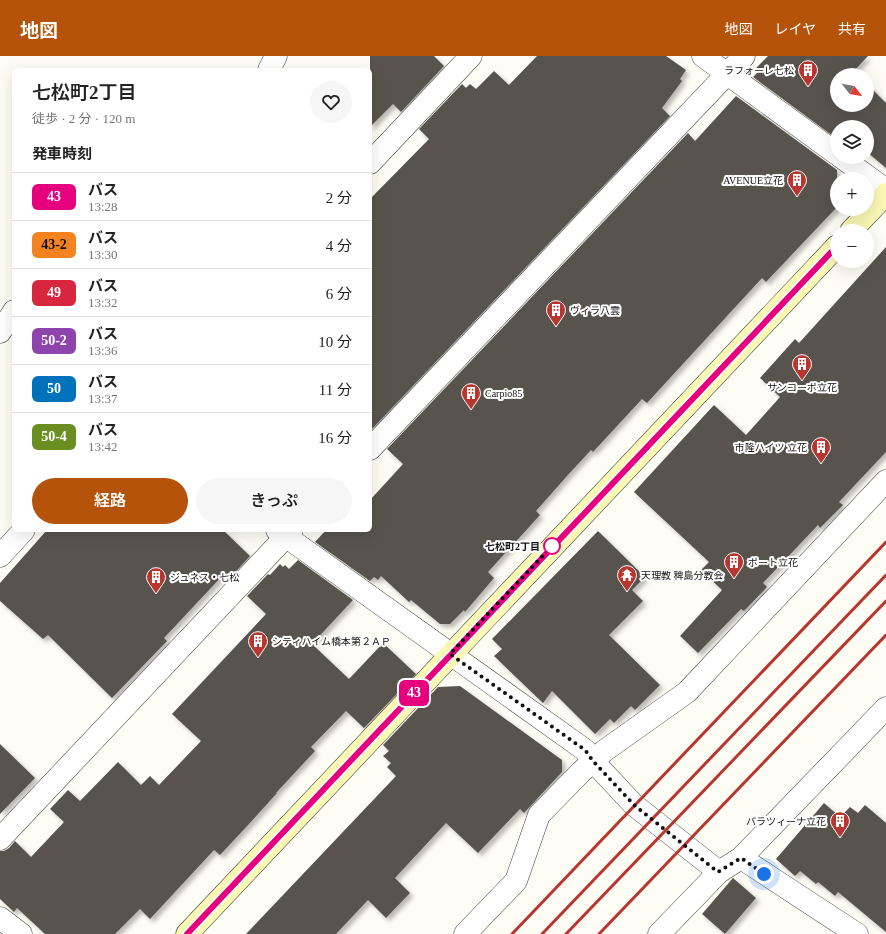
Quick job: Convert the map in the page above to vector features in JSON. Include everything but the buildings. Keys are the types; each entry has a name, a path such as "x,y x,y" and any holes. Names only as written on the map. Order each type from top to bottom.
{"street":[{"path":"270,68 276,56"},
{"path":"372,161 471,56"},
{"path":"703,56 830,149"},
{"path":"372,447 744,56"},
{"path":"851,164 886,190"},
{"path":"858,224 886,194"},
{"path":"187,934 830,253"},
{"path":"4,333 12,315"},
{"path":"465,934 516,881 539,815 604,751 687,692 886,481"},
{"path":"0,556 22,532"},
{"path":"0,839 266,558 284,532 450,654 585,750 593,761 634,805 718,872"},
{"path":"659,934 718,872 741,858 886,708"},
{"path":"741,858 857,934"},
{"path":"0,918 21,934"}],"railway":[{"path":"512,934 886,542"},
{"path":"542,934 886,575"},
{"path":"566,934 886,601"},
{"path":"599,934 886,635"}],"bus line":[{"name":"43","path":"187,934 830,253"}],"place":[{"name":"ラフォーレ七松","path":"808,87"},
{"name":"AVENUE立花","path":"797,197"},
{"name":"ヴィラ八雲","path":"556,327"},
{"name":"サンコーポ立花","path":"802,381"},
{"name":"Carpio85","path":"471,410"},
{"name":"市隆ハイツ 立花","path":"821,464"},
{"name":"七松町2丁目","path":"552,546"},
{"name":"ポート立花","path":"734,579"},
{"name":"天理教 稗島分教会","path":"627,592"},
{"name":"ジュネス・七松","path":"156,594"},
{"name":"シティハイム橋本第２ＡＰ","path":"258,658"},
{"name":"パラツィーナ立花","path":"840,838"}],"route":[{"path":"552,546 450,654 585,750 593,761 634,805 718,872 741,858 764,874"}]}
